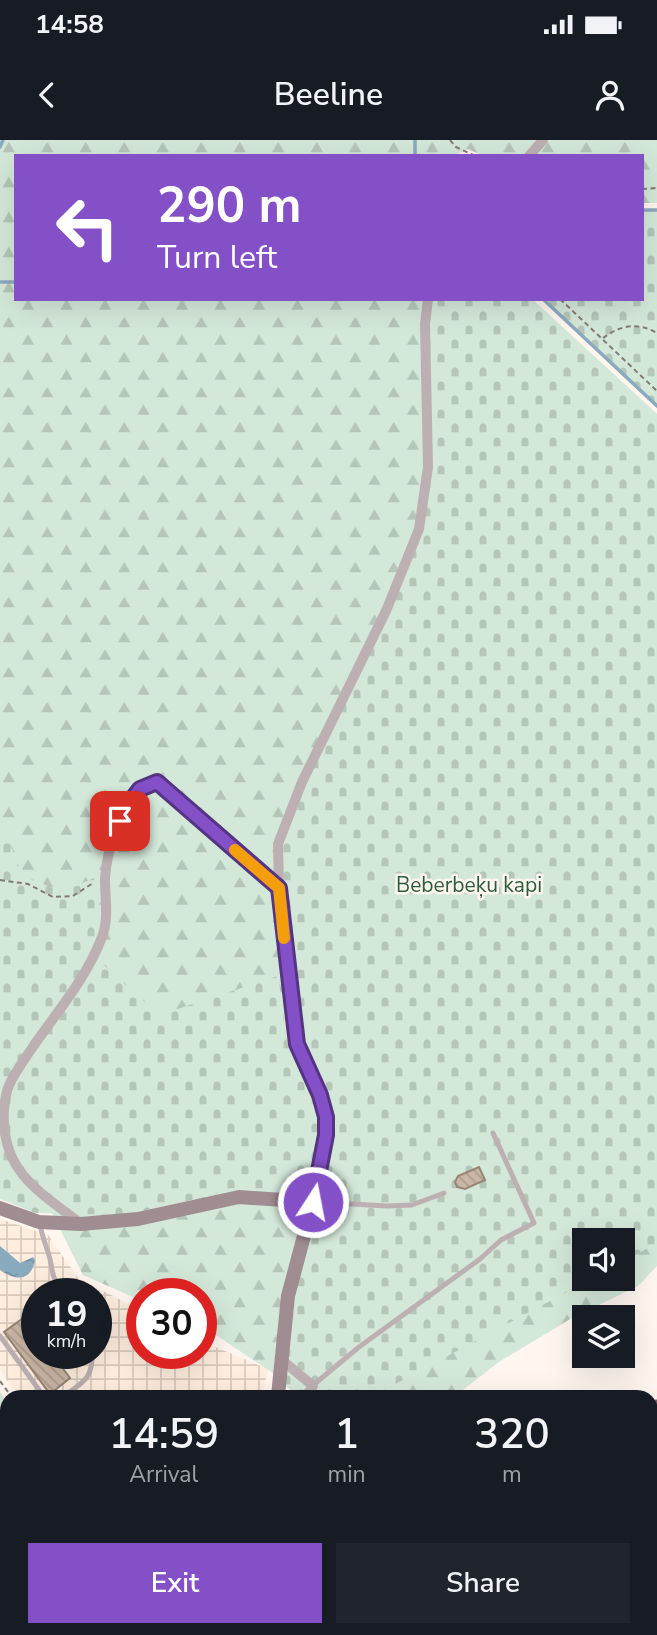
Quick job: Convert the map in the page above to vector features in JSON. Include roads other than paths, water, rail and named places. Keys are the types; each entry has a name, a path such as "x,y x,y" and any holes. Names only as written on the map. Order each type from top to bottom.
{"street":[{"path":"531,154 543,140"},
{"path":"279,1390 288,1296 313,1202 326,1135 326,1117 320,1095 297,1044 279,888 278,844 302,782 386,611 419,529 428,467 425,324 428,301"},
{"path":"80,1224 20,1173 5,1139 4,1119 8,1089 24,1060 81,978 102,937 105,924 105,876 113,836 127,806 140,789 157,782 279,888"},
{"path":"0,1208 39,1222 80,1224 138,1219 239,1197 313,1202"},
{"path":"282,1360 313,1386"}],"lane":[{"path":"308,1390 359,1347 481,1259 501,1240 534,1223 493,1133"},
{"path":"313,1202 412,1205 444,1193"},
{"path":"39,1222 51,1262 52,1278"},
{"path":"0,1336 38,1390"},
{"path":"72,1390 87,1379 91,1369"}],"water":[{"path":"0,1246 20,1263 33,1257 33,1267 26,1276 11,1276 0,1270"}],"waterway":[{"path":"0,147 3,140"},
{"path":"415,140 415,154"},
{"path":"644,210 657,210"},
{"path":"0,282 14,282"},
{"path":"545,301 657,406"}],"park label":[{"name":"Beberbeķu kapi","path":"469,885"}]}
